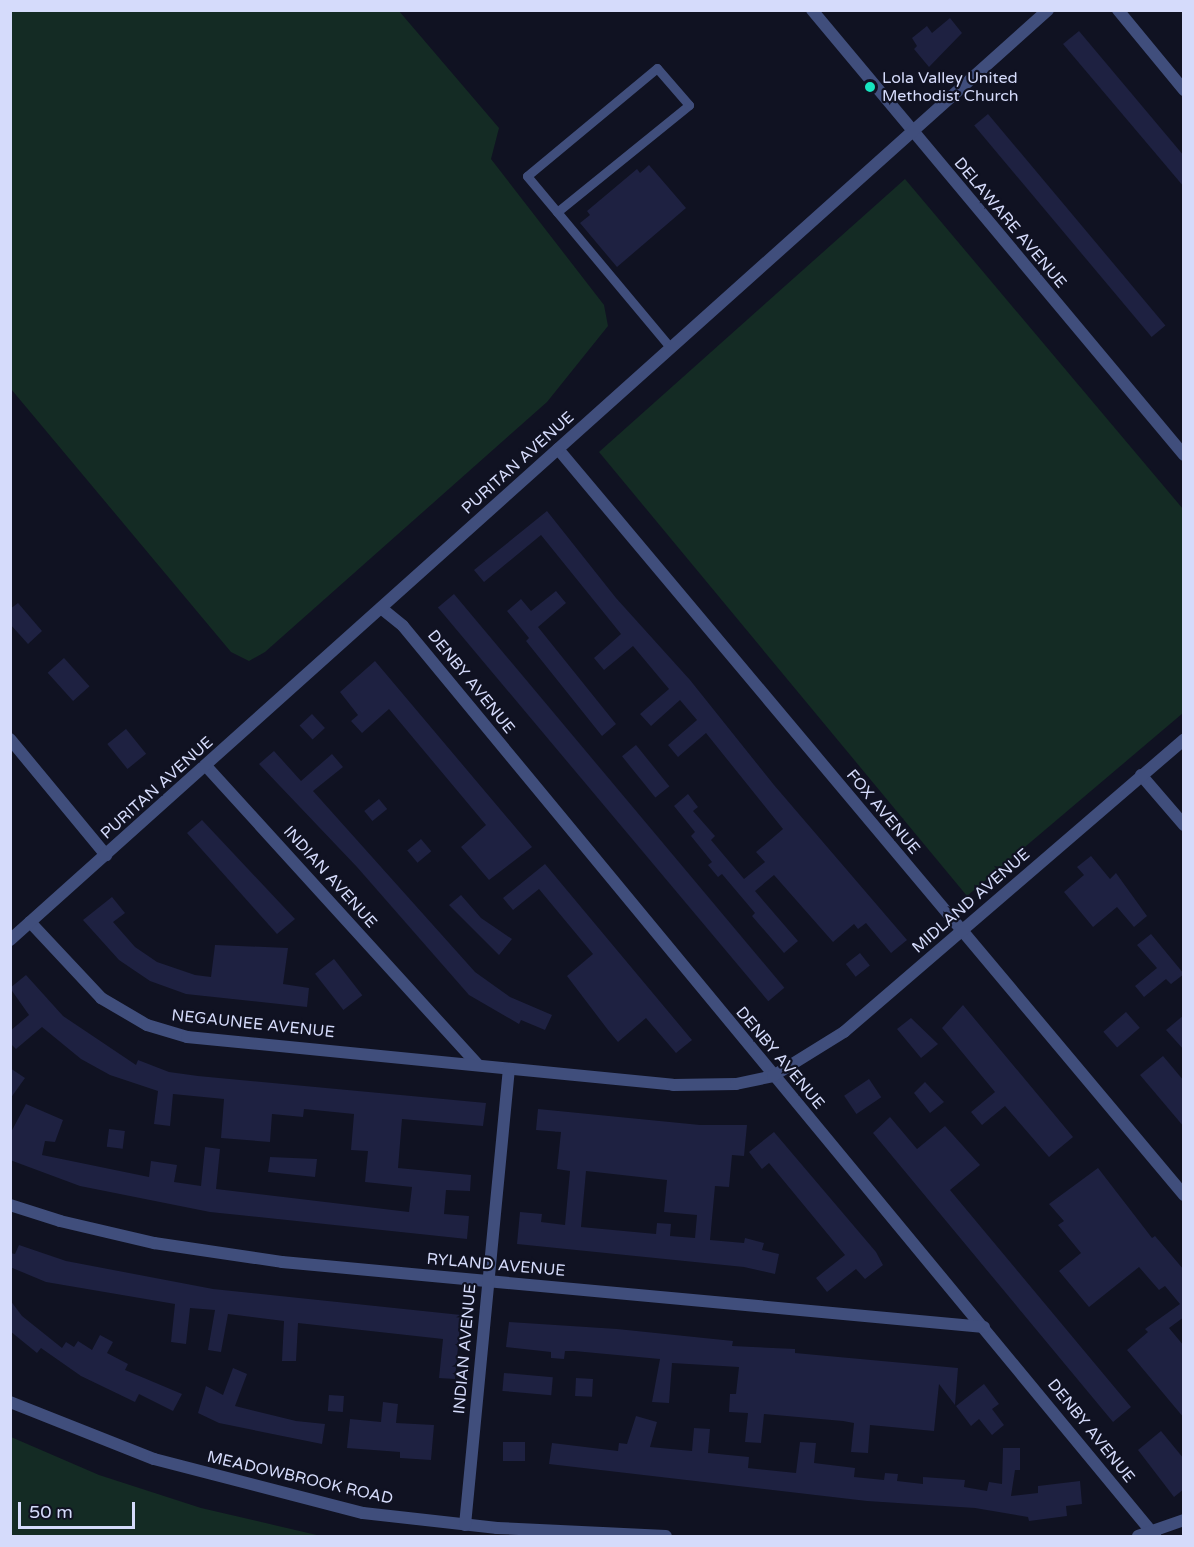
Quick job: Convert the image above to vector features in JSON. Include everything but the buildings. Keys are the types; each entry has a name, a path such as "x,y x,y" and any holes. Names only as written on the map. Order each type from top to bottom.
{"street":[{"name":"DELAWARE AVENUE","path":"812,10 1184,455"},
{"name":"PURITAN AVENUE","path":"10,940 1048,10"},
{"path":"1118,10 1184,90"},
{"name":"FOX AVENUE","path":"558,449 1184,1195"},
{"name":"DENBY AVENUE","path":"381,608 403,626 772,1076 984,1327 1153,1534"},
{"path":"10,739 106,855"},
{"name":"MIDLAND AVENUE","path":"772,1076 844,1032 1184,740"},
{"name":"INDIAN AVENUE","path":"206,766 477,1064"},
{"path":"1141,775 1184,825"},
{"name":"NEGAUNEE AVENUE","path":"30,922 101,998 131,1018 164,1031 187,1037 477,1064 509,1069"},
{"path":"509,1069 694,1087 736,1084 772,1076"},
{"name":"INDIAN AVENUE","path":"465,1525 509,1069"},
{"name":"RYLAND AVENUE","path":"10,1205 98,1231 198,1250 488,1281 984,1327"},
{"name":"MEADOWBROOK ROAD","path":"10,1402 154,1459 211,1476 363,1513 465,1525 666,1536"},
{"path":"1138,1536 1153,1534 1184,1520"}],"lane":[{"path":"557,212 689,105 657,68 527,177 671,348"}],"green space":[{"path":"10,11 399,11 499,128 491,159 604,305 608,326 547,402 265,652 249,661 231,652 11,389"},
{"path":"905,179 1183,509 1183,713 967,896 599,452"},
{"path":"11,1437 99,1475 201,1508 321,1536 11,1536"}],"place":[{"name":"Lola Valley United Methodist Church","path":"870,87"}]}
